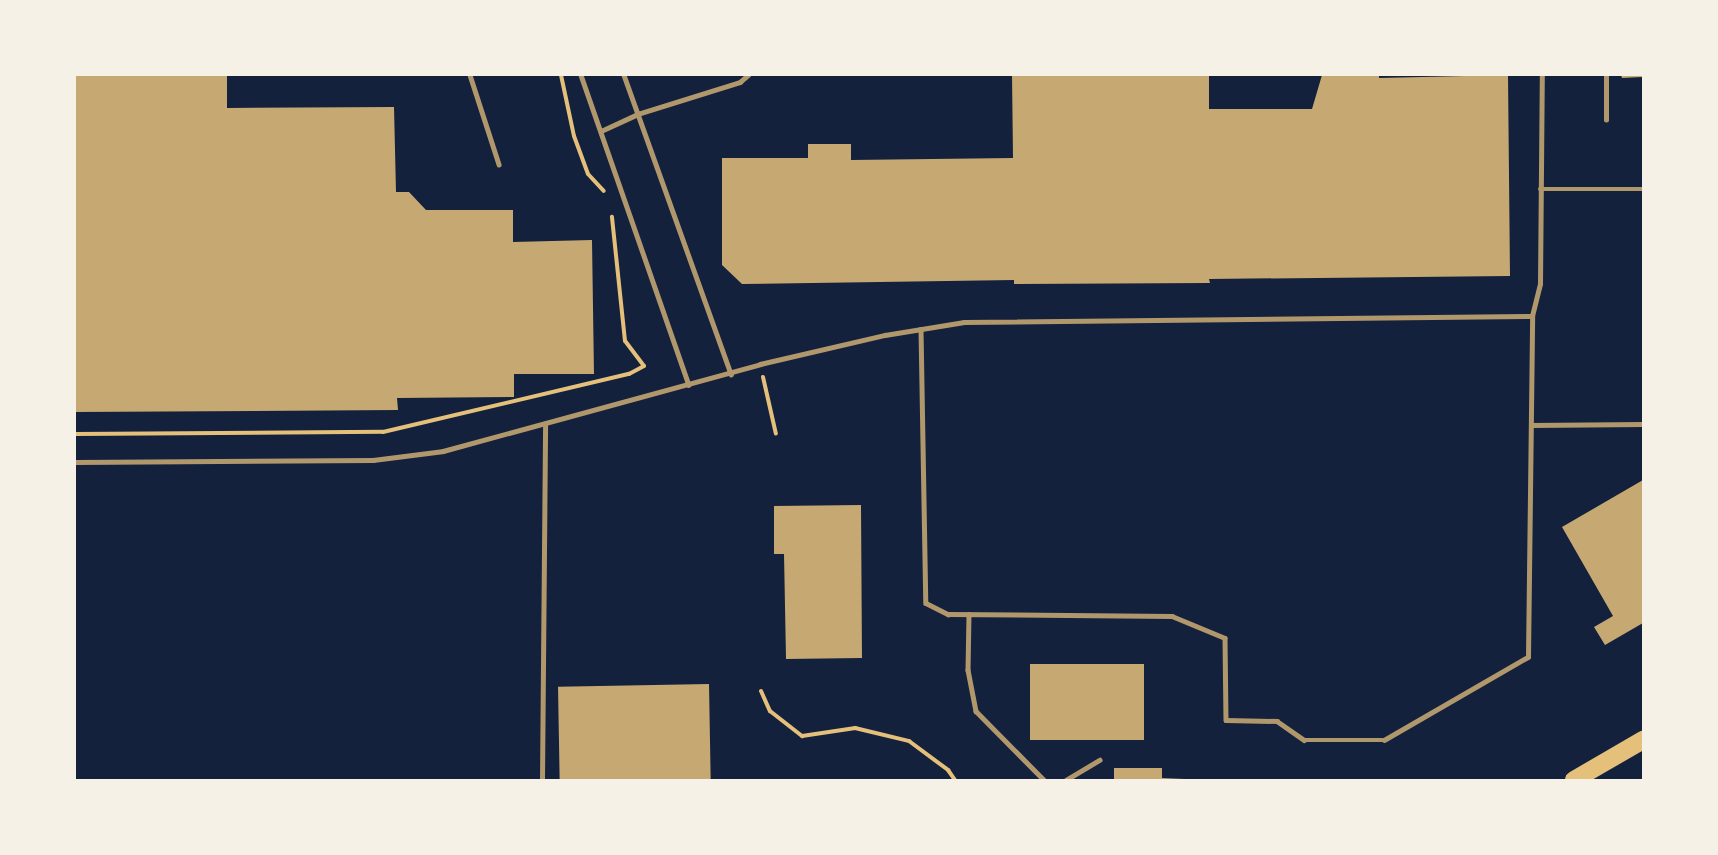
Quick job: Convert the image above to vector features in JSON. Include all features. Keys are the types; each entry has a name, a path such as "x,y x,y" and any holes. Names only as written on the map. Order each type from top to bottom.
{"highway":[{"path":"1574,780 1643,740"}],"lane":[{"path":"470,75 499,164"},
{"path":"580,75 689,385"},
{"path":"624,75 731,374"},
{"path":"601,131 638,114 740,82 748,75"},
{"path":"921,329 922,573 926,603 948,614 1172,616 1225,638 1226,720 1277,721 1304,740 1384,740 1528,657 1532,316 1540,284 1542,75"},
{"path":"1606,75 1606,120"},
{"path":"1540,189 1643,189"},
{"path":"75,462 373,460 443,451 731,374 760,364 921,329 964,322 1532,316"},
{"path":"542,780 545,424"},
{"path":"1531,425 1643,424"},
{"path":"969,614 969,680 976,711 1044,780"},
{"path":"1066,780 1099,760"}],"path":[{"path":"561,75 574,135 588,174 610,197"},
{"path":"75,434 383,432 629,374 644,366 625,341 611,208"},
{"path":"760,364 776,434"},
{"path":"761,691 770,711 802,736 855,728 909,741 948,770 955,780"}],"building":[{"path":"75,75 227,75 227,108 394,107 396,192 409,192 426,210 513,210 513,242 592,240 594,374 514,374 514,397 397,398 398,410 75,412"},
{"path":"1012,75 1209,75 1209,109 1312,109 1322,75 1379,75 1379,78 1508,75 1510,276 1209,279 1210,283 1014,284 1014,280 742,284 722,265 722,158 808,158 808,144 851,144 851,160 1013,158"},
{"path":"1621,75 1643,75 1643,77 1622,78"},
{"path":"1643,480 1643,623 1605,645 1594,627 1613,616 1562,527"},
{"path":"861,505 862,658 786,659 784,554 774,554 774,506"},
{"path":"1030,664 1144,664 1144,740 1030,740"},
{"path":"709,684 711,780 560,780 558,687"},
{"path":"1114,768 1162,768 1162,778 1207,780 1114,780"}]}
